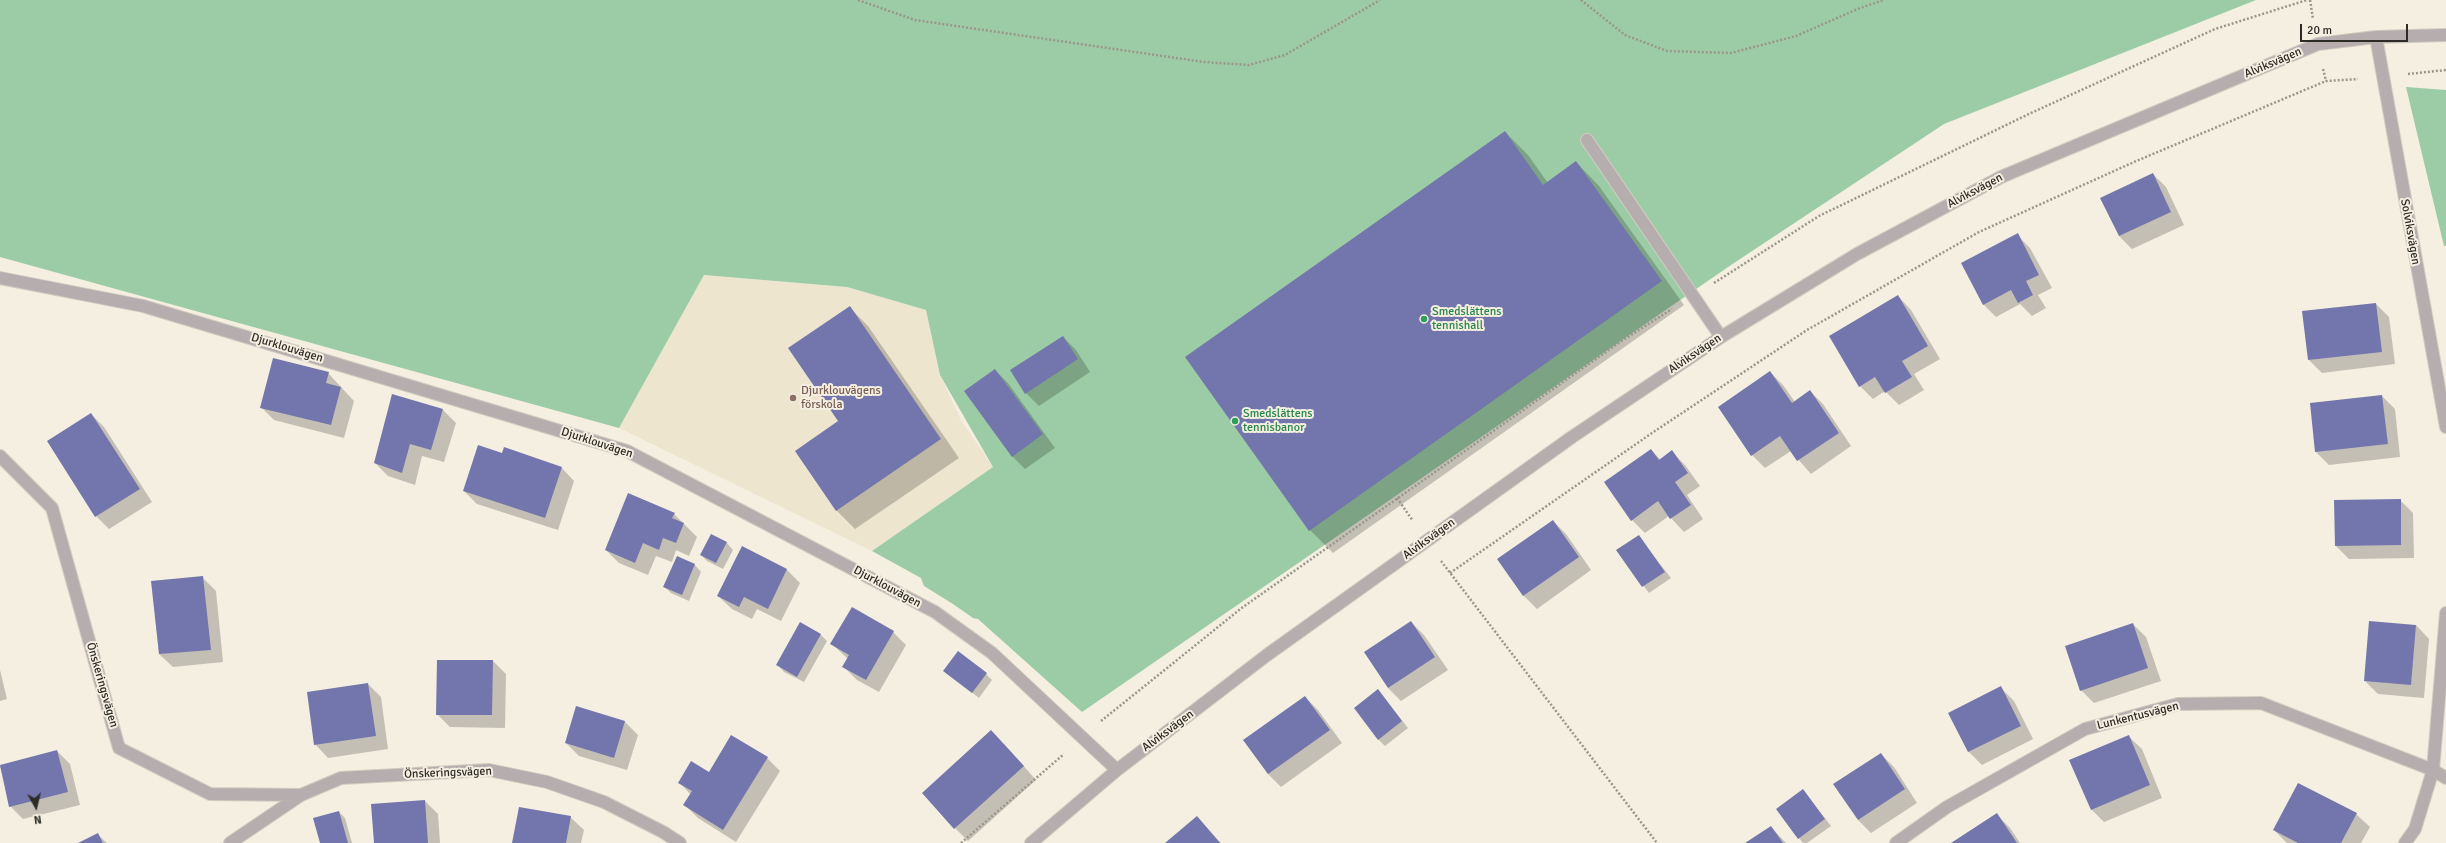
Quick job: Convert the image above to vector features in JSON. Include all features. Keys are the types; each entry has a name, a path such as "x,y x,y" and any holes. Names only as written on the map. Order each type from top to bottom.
{"street":[{"name":"Alviksvägen","path":"1031,843 1117,770 1267,655 1426,541 1572,437 1721,336 1857,254 2001,177 2318,44 2376,37 2446,35"},
{"name":"Solviksvägen","path":"2376,37 2446,427"},
{"path":"1587,140 1721,336"},
{"name":"Djurklouvägen","path":"0,278 143,306 627,451 935,612 992,653 1117,770"},
{"name":"Önskeringsvägen","path":"0,456 52,508 119,748 210,794 301,795"},
{"path":"2405,843 2415,829 2433,770 2446,613"},
{"name":"Lunkentusvägen","path":"1896,843 1947,807 2085,729 2178,704 2261,703 2433,770 2446,778"},
{"name":"Önskeringsvägen","path":"230,843 301,795 341,778 489,770 547,782 604,802 663,832 680,843"}],"path":[{"path":"858,0 915,20 1204,62 1249,65 1285,55 1380,0"},
{"path":"1581,0 1625,35 1667,51 1731,53 1796,36 1860,8 1884,0"},
{"path":"961,843 1120,704 1243,606 1620,342 1819,216 2031,113 2216,29 2307,0"},
{"path":"1450,573 1652,433 1807,330 1979,232 2134,162 2326,81 2446,70"},
{"path":"1397,498 1450,573 1658,843"}],"shaded area":[{"name":"Djurklouvägens förskola","path":"704,275 847,287 926,310 940,375 961,420 993,467 872,551 619,428"}],"green space":[{"path":"0,0 2256,0 1944,124 1731,265 1082,712 978,619 973,618 924,586 921,578 872,551 993,467 940,375 926,310 847,287 704,275 619,428 0,257"},
{"path":"2406,87 2446,90 2446,246 2444,246"}],"building":[{"name":"Smedslättens tennishall","path":"1505,131 1543,185 1576,161 1662,281 1309,531 1185,357"},
{"path":"2153,173 2171,212 2119,236 2100,198"},
{"path":"2018,233 2039,275 2026,281 2033,295 2018,303 2011,290 1983,305 1961,263"},
{"path":"1898,295 1928,346 1902,361 1912,377 1885,393 1875,377 1859,387 1829,336"},
{"path":"2376,303 2382,352 2308,360 2302,311"},
{"path":"850,306 941,439 836,511 795,451 838,421 788,348"},
{"path":"1063,336 1078,359 1025,394 1010,370"},
{"path":"273,358 329,372 326,383 341,387 331,425 260,408"},
{"path":"995,369 1043,434 1012,457 964,391"},
{"path":"1770,371 1792,403 1810,390 1839,433 1797,461 1780,436 1751,456 1718,407"},
{"path":"392,394 443,409 431,450 410,444 402,473 374,463"},
{"path":"2382,395 2388,444 2315,452 2310,403"},
{"path":"91,413 140,489 95,517 47,441"},
{"path":"478,445 502,453 504,447 562,467 545,518 463,491"},
{"path":"1651,449 1659,460 1672,450 1688,473 1675,482 1691,505 1670,519 1658,501 1631,521 1604,482"},
{"path":"628,493 675,513 672,518 684,523 676,543 663,538 659,550 643,543 635,563 605,550"},
{"path":"2401,499 2401,545 2335,546 2334,500"},
{"path":"1553,520 1579,557 1523,596 1497,559"},
{"path":"711,534 727,542 716,563 700,555"},
{"path":"1639,535 1665,572 1642,587 1616,550"},
{"path":"742,546 787,569 768,609 744,597 739,607 717,596"},
{"path":"677,556 695,564 682,595 663,587"},
{"path":"203,576 211,650 159,654 151,581"},
{"path":"852,607 894,631 866,680 842,667 849,655 830,644"},
{"path":"1411,621 1435,657 1388,688 1364,652"},
{"path":"2369,621 2416,625 2411,685 2364,681"},
{"path":"800,622 821,634 797,677 776,665"},
{"path":"2133,623 2148,668 2080,691 2065,646"},
{"path":"958,651 987,673 972,693 943,671"},
{"path":"437,660 493,660 492,715 436,715"},
{"path":"368,683 376,736 314,745 307,692"},
{"path":"2001,686 2021,726 1968,752 1948,713"},
{"path":"1378,689 1402,721 1378,740 1354,708"},
{"path":"1305,696 1330,730 1268,774 1243,740"},
{"path":"576,706 625,721 614,758 565,743"},
{"path":"991,730 1024,766 954,829 922,793"},
{"path":"731,735 768,757 723,830 683,805 692,791 678,783 691,761 709,772"},
{"path":"2129,735 2150,785 2091,810 2069,760"},
{"path":"57,750 68,792 9,807 0,765"},
{"path":"1881,753 1905,789 1858,820 1833,784"},
{"path":"2298,783 2357,813 2341,843 2298,843 2273,830"},
{"path":"1803,789 1825,819 1798,839 1776,809"},
{"path":"425,800 428,843 374,843 371,804"},
{"path":"519,807 571,816 566,843 512,843"},
{"path":"339,811 348,843 320,843 313,818"},
{"path":"1997,813 2017,843 1951,843"},
{"path":"1197,816 1220,843 1165,843"},
{"path":"1771,826 1783,843 1745,843"},
{"path":"98,833 103,843 78,843"}],"place":[{"name":"Smedslättens tennishall","path":"1424,319"},
{"name":"Djurklouvägens förskola","path":"793,398"},
{"name":"Smedslättens tennisbanor","path":"1235,421"}]}
